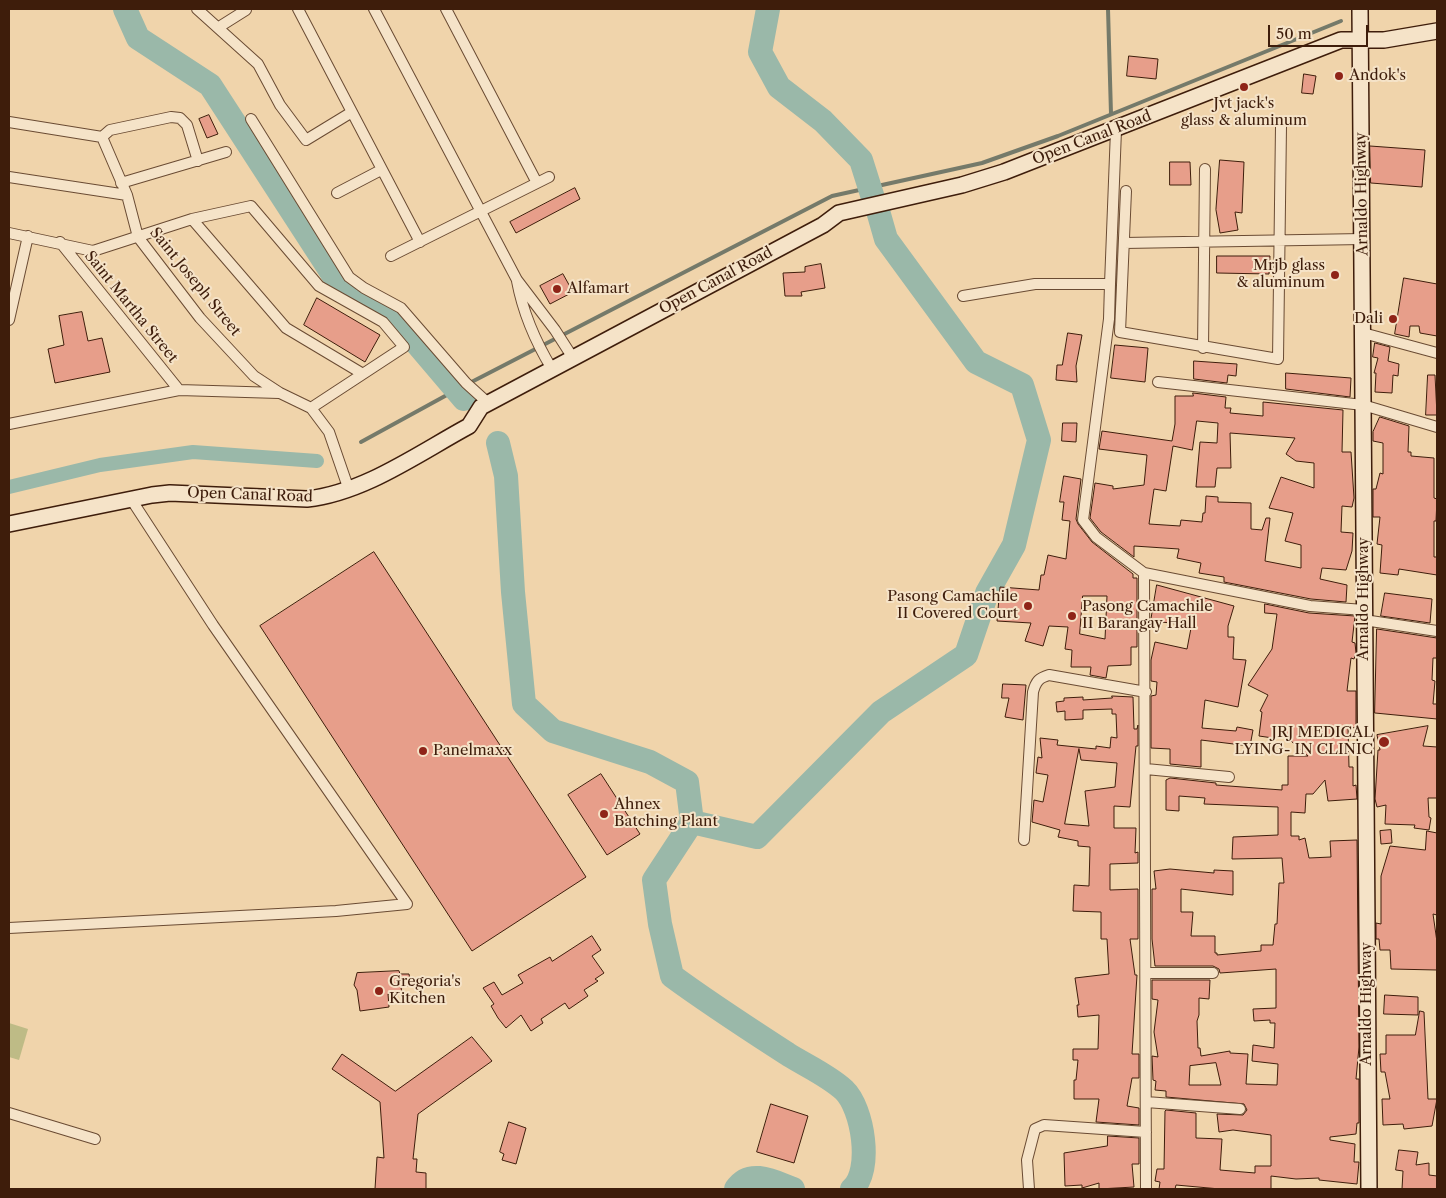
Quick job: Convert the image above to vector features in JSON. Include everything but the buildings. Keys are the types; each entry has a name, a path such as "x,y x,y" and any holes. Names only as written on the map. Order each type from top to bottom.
{"main road":[{"name":"Arnaldo Highway","path":"1360,9 1369,1189"},
{"name":"Open Canal Road","path":"9,524 170,493 307,499 349,490 469,426 481,407 488,403 823,225 839,213 985,178 1116,130 1341,40 1384,40 1437,31"}],"street":[{"path":"198,9 258,64 280,105 306,140 352,112"},
{"path":"298,9 420,242"},
{"path":"374,9 517,280 555,330 572,358"},
{"path":"446,9 537,183"},
{"path":"219,27 246,10"},
{"path":"9,122 102,137 110,130 171,117 180,118 187,125 198,161"},
{"path":"251,119 349,277 364,288 401,308 469,386 488,403"},
{"path":"1126,191 1120,332 1203,348 1278,359 1281,126"},
{"path":"1116,130 1109,320 1083,520 1096,537 1144,573 1364,615 1437,631"},
{"name":"Saint Joseph Street","path":"102,137 127,196 138,237 200,318 254,376 280,393 310,408 329,432 349,490"},
{"path":"121,182 226,152"},
{"path":"1203,348 1205,169"},
{"path":"337,193 381,170"},
{"path":"9,177 127,196"},
{"path":"391,256 549,177"},
{"path":"9,233 60,242 93,251 192,219 251,206 319,286 383,322 404,347 310,408"},
{"path":"192,219 286,328 363,374"},
{"path":"9,320 28,236"},
{"path":"1124,243 1363,239"},
{"name":"Saint Martha Street","path":"60,242 179,390"},
{"path":"517,280 521,303 542,353 552,369"},
{"path":"963,296 1035,284 1110,284"},
{"path":"1363,333 1437,353"},
{"path":"1158,382 1363,405 1437,427"},
{"path":"9,424 179,390 280,393"},
{"path":"9,928 336,911 407,904 213,625 131,499"},
{"path":"1144,573 1146,692 1146,1189"},
{"path":"1024,840 1033,692 1040,678 1049,675 1146,692"},
{"path":"1146,769 1229,777"},
{"path":"1146,973 1213,973"},
{"path":"1146,1102 1240,1109"},
{"path":"9,1113 95,1139"},
{"path":"1029,1189 1027,1160 1035,1129 1044,1125 1146,1132"}],"shaded area":[{"path":"9,1023 28,1029 19,1060 9,1057"}],"waterway":[{"path":"125,9 138,38 210,85 339,284 396,319 464,399"},
{"path":"768,9 760,52 779,87 823,121 861,160 873,198"},
{"path":"1108,9 1111,114"},
{"path":"361,442 456,390 832,196 982,163 1058,136 1341,21"},
{"path":"692,822 757,837 881,712 966,655 987,593 1014,545 1039,440 1022,385 976,362 886,239 878,211"},
{"path":"498,443 506,476 513,592 524,704 553,731 650,762 687,782 692,822 654,880 660,924 672,976 844,1090 851,1099 856,1111 863,1140 864,1155 862,1168 858,1180 852,1189"},
{"path":"9,487 100,465 193,452 317,461"},
{"path":"736,1189 748,1179 755,1178 771,1180 793,1189"}],"place":[{"name":"Andok's","path":"1339,76"},
{"name":"Jvt jack's glass & aluminum","path":"1244,87"},
{"name":"Mrjb glass & aluminum","path":"1335,275"},
{"name":"Alfamart","path":"557,289"},
{"name":"Dali","path":"1393,319"},
{"name":"Pasong Camachile II Covered Court","path":"1028,606"},
{"name":"Pasong Camachile II Barangay Hall","path":"1072,616"},
{"name":"JRJ MEDICAL LYING- IN CLINIC","path":"1384,742"},
{"name":"Panelmaxx","path":"423,751"},
{"name":"Ahnex Batching Plant","path":"604,814"},
{"name":"Gregoria's Kitchen","path":"379,991"}]}
